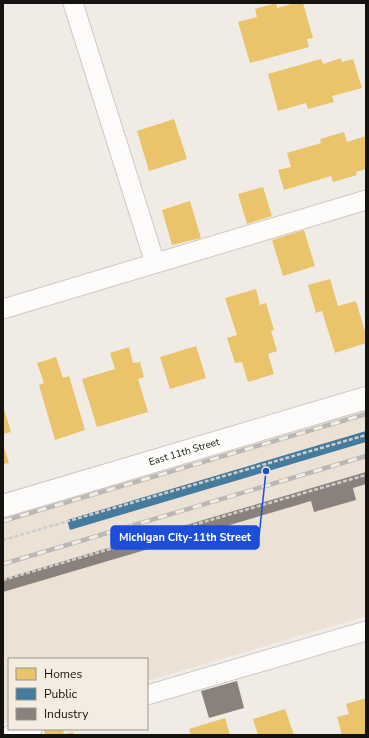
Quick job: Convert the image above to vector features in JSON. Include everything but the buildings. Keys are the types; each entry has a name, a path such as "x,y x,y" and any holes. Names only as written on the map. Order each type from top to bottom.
{"street":[{"name":"East 11th Street","path":"3,506 366,398"}],"lane":[{"path":"73,3 155,263"},
{"path":"3,308 366,200"},
{"path":"148,695 366,631"},
{"path":"12,735 29,730"}],"path":[{"path":"3,540 366,434"},
{"path":"3,580 366,475"}],"shaded area":[{"path":"366,402 366,616 148,681 148,658 8,658 8,722 3,723 3,509"}],"railway":[{"path":"3,521 366,414"},
{"path":"3,564 366,456"}],"place":[{"name":"Michigan City-11th Street","path":"266,471"}]}
